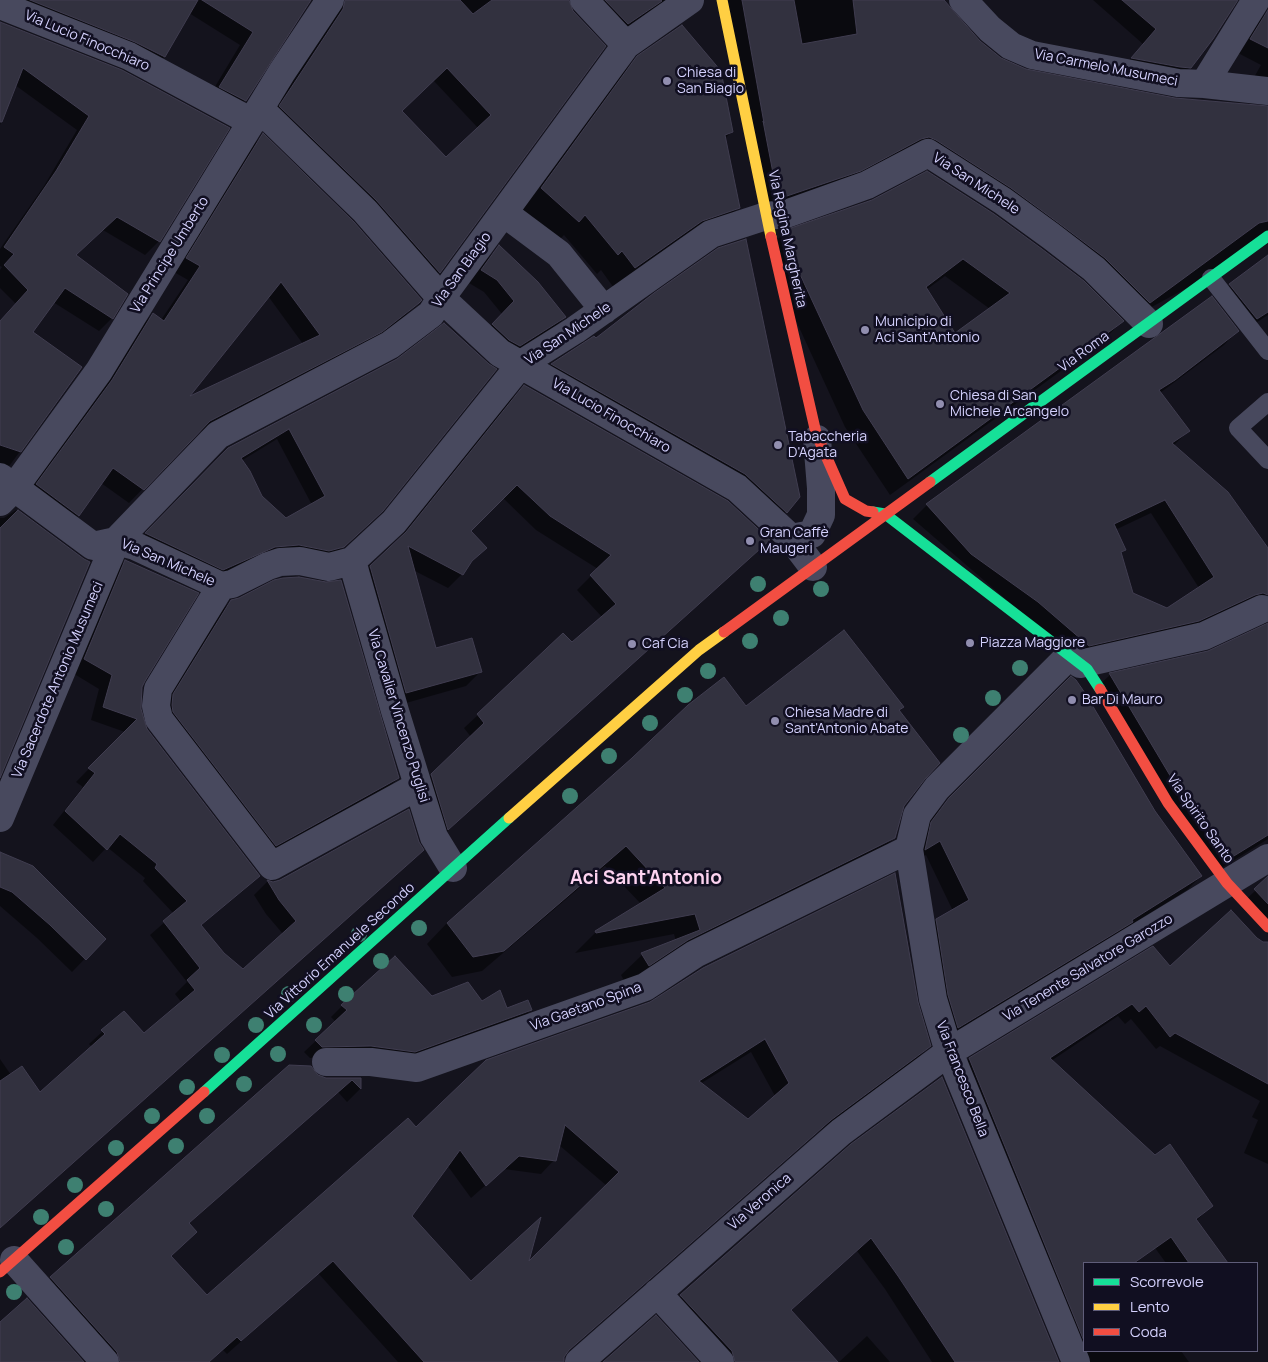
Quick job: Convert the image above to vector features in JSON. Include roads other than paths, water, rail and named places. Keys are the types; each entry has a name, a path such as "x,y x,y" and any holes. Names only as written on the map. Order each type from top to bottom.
{"street":[{"name":"Via Principe Umberto","path":"5,489 99,371 256,116 330,0"},
{"path":"584,0 626,45"},
{"name":"Via San Biagio","path":"116,541 218,435 390,344 431,314 626,45 690,0"},
{"name":"Via Regina Margherita","path":"722,0 766,216 816,432 845,498 866,511 885,514"},
{"name":"Via Carmelo Musumeci","path":"963,0 990,29 1011,46 1032,55 1178,83 1268,91"},
{"path":"1204,84 1256,0"},
{"name":"Via Lucio Finocchiaro","path":"0,5 129,56 256,116 365,211 441,298 500,353 737,488 784,532 813,567"},
{"name":"Via San Michele","path":"5,489 93,546 116,541 135,546 221,586 232,584 280,562 300,561 329,567 352,561 394,522 521,364 575,330 711,234 766,216 786,214 867,185 928,153 1003,202 1066,247 1094,269 1149,324"},
{"path":"504,213 559,254 604,310"},
{"name":"Via Roma","path":"813,567 1268,236"},
{"path":"784,532 812,534 821,515 821,488 816,432"},
{"name":"Via Spirito Santo","path":"885,514 1079,663 1098,685 1168,804 1227,883 1268,927"},
{"name":"Via Sacerdote Antonio Musumeci","path":"0,818 116,541"},
{"name":"Via Cavalier Vincenzo Puglisi","path":"352,561 395,711 434,837 453,868"},
{"name":"Via Vittorio Emanuele Secondo","path":"7,1266 286,1020 453,868 699,650 813,567"},
{"path":"221,586 158,689 156,706 159,719 272,866 418,786"},
{"path":"1079,663 1204,636 1262,609"},
{"name":"Via Francesco Bella","path":"1076,1362 949,1052 933,999 909,849 917,815 937,788 1079,663"},
{"name":"Via Gaetano Spina","path":"326,1062 371,1062 417,1068 645,987 695,954 909,849"},
{"name":"Via Tenente Salvatore Garozzo","path":"949,1052 1268,858"},
{"name":"Via Veronica","path":"579,1362 841,1132 949,1052"},
{"path":"7,1266 105,1362"},
{"path":"657,1292 720,1362"}],"lane":[{"path":"1211,278 1268,352"},
{"path":"1268,402 1238,428 1268,460"}],"place":[{"name":"Chiesa di San Biagio","path":"667,81"},
{"name":"Municipio di Aci Sant'Antonio","path":"865,330"},
{"name":"Chiesa di San Michele Arcangelo","path":"940,404"},
{"name":"Tabaccheria D'Agata","path":"778,445"},
{"name":"Gran Caffè Maugeri","path":"750,541"},
{"name":"Piazza Maggiore","path":"970,643"},
{"name":"Caf Cia","path":"632,644"},
{"name":"Bar Di Mauro","path":"1072,700"},
{"name":"Chiesa Madre di Sant'Antonio Abate","path":"775,721"}],"district":[{"name":"Aci Sant'Antonio","path":"646,879"}]}
